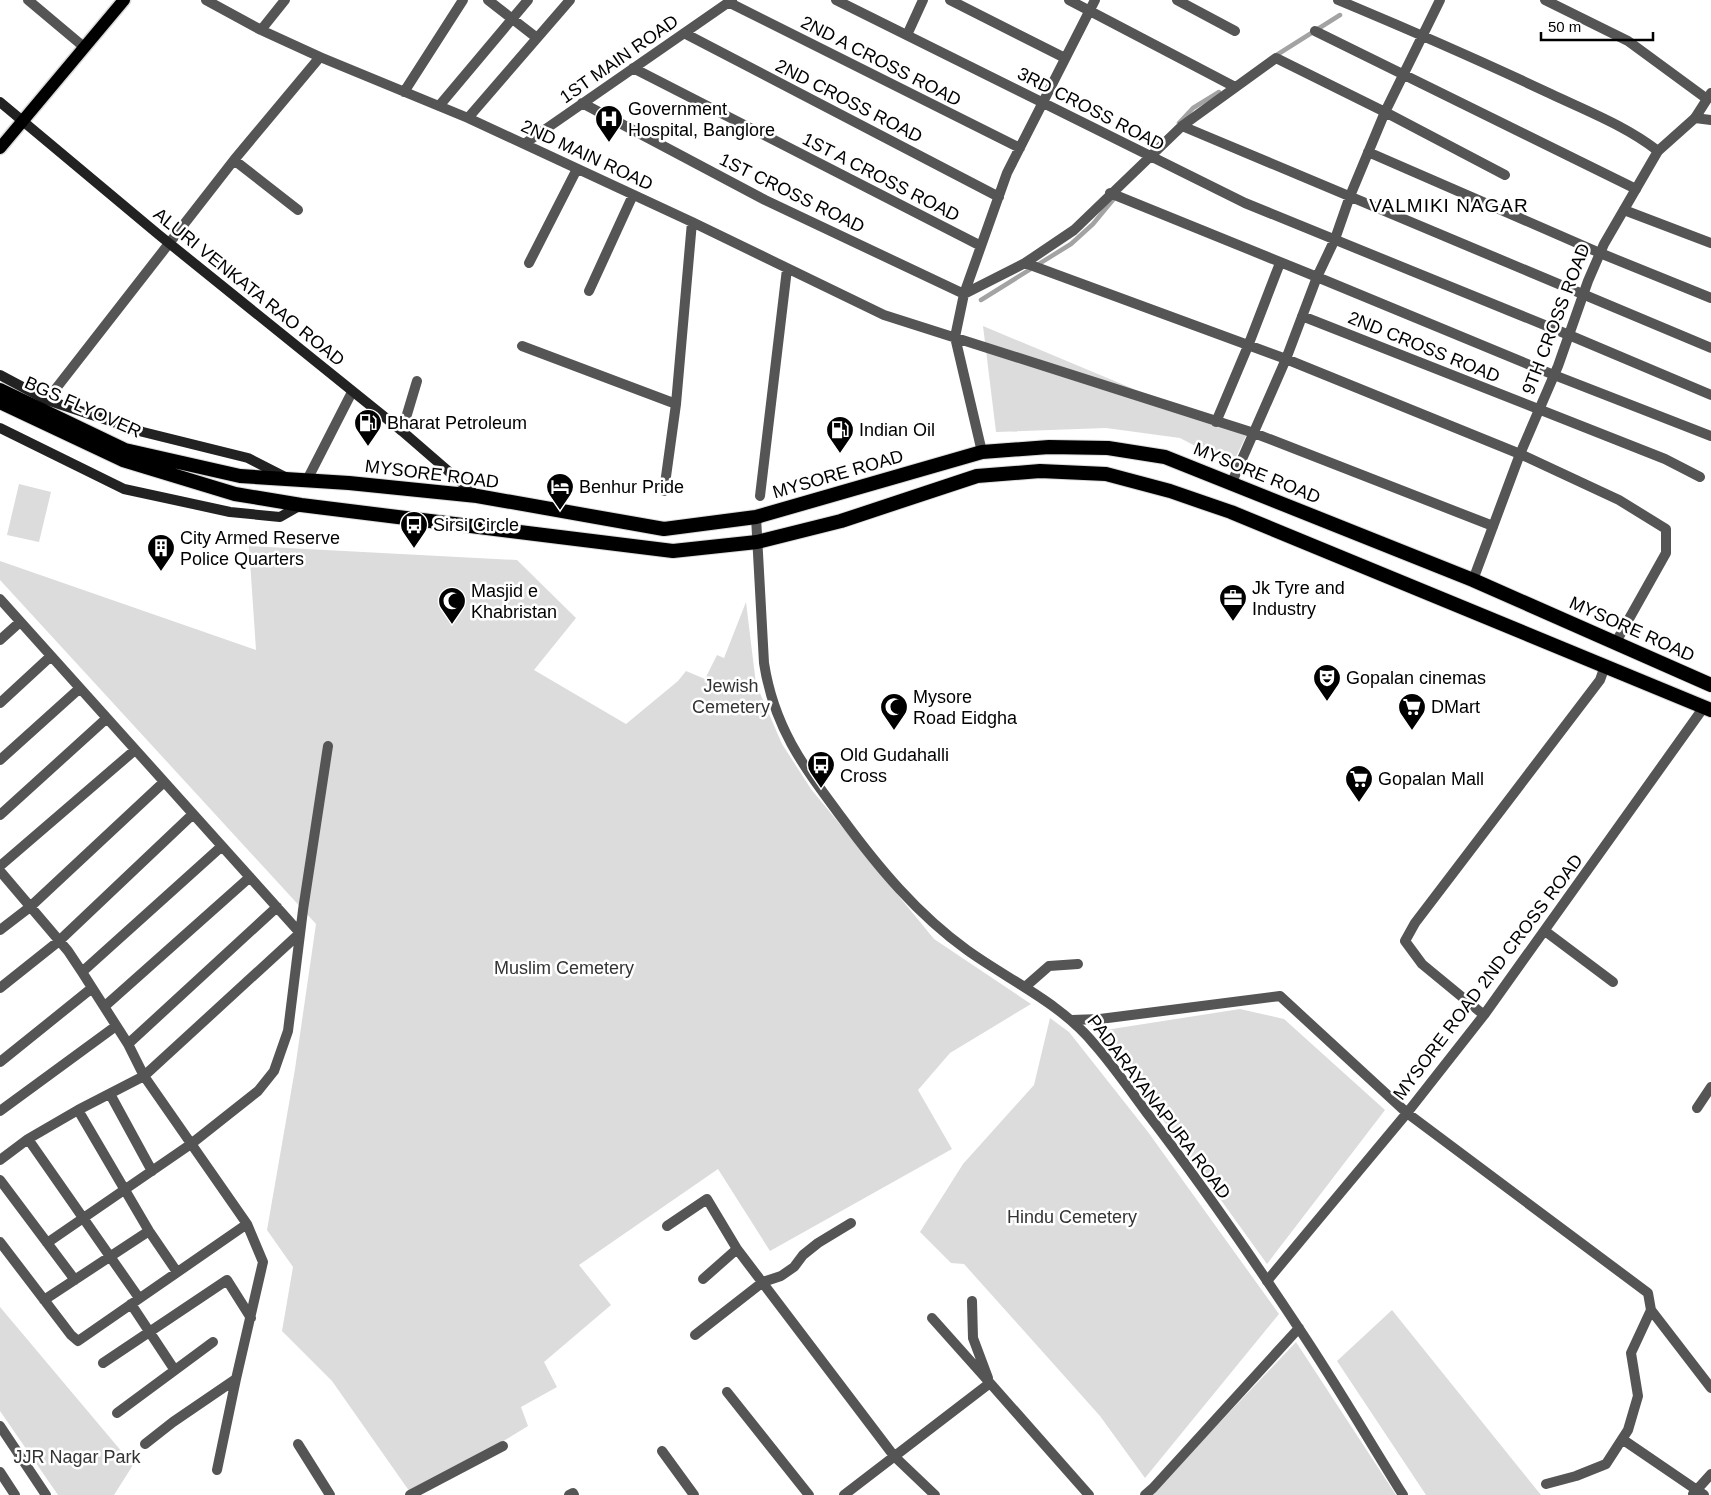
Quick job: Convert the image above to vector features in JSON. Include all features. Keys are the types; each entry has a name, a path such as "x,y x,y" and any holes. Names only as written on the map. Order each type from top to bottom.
{"highway":[{"name":"BGS FLYOVER","path":"0,390 125,450 240,476 291,479"},
{"path":"0,402 123,460 235,494 300,505 673,551 757,542 841,521 977,476 1040,471 1106,474 1170,491 1231,512 1708,708"},
{"name":"MYSORE ROAD","path":"291,479 477,496 664,528 756,517 982,452 1049,447 1108,448 1165,457 1232,482 1472,580 1711,684"}],"main road":[{"path":"0,148 124,0"},
{"name":"ALURI VENKATA RAO ROAD","path":"0,102 402,432 477,496"},
{"path":"0,375 47,400 143,432 248,458 291,479"},
{"path":"0,428 124,488 230,512 280,517 300,505"}],"street":[{"path":"28,0 84,47"},
{"name":"2ND MAIN ROAD","path":"206,0 261,30 320,57 468,118 692,222 787,270 884,315 955,336 1254,433 1493,526"},
{"path":"261,30 285,0"},
{"path":"404,92 463,0"},
{"path":"488,0 537,38"},
{"path":"439,106 528,0"},
{"path":"468,118 570,0"},
{"name":"3RD CROSS ROAD","path":"836,0 1245,203 1711,395"},
{"path":"906,35 923,0"},
{"path":"950,0 1065,58"},
{"path":"1069,0 1235,86"},
{"path":"982,452 955,336 964,294 1007,173 1095,0"},
{"path":"1177,0 1235,32"},
{"path":"1338,0 1423,36 1594,114 1644,140 1658,151"},
{"path":"1232,482 1286,359 1317,277 1335,239 1350,196 1385,112 1440,0"},
{"path":"1545,0 1628,41 1709,96"},
{"name":"1ST MAIN ROAD","path":"524,144 730,1"},
{"name":"2ND A CROSS ROAD","path":"730,1 1020,148"},
{"path":"1315,31 1636,189"},
{"name":"2ND CROSS ROAD","path":"684,33 998,197"},
{"path":"47,400 234,160 320,57"},
{"path":"964,294 1025,264 1074,230 1114,195 1149,156 1182,126 1276,58 1385,112 1505,175"},
{"name":"1ST A CROSS ROAD","path":"633,68 981,246"},
{"name":"9TH CROSS ROAD","path":"1472,580 1520,454 1554,375 1600,253 1658,151 1695,118 1709,96"},
{"name":"1ST CROSS ROAD","path":"582,103 765,200 964,294"},
{"path":"1695,118 1711,120"},
{"path":"1182,126 1583,296 1711,348"},
{"path":"1368,152 1600,253 1711,298"},
{"path":"234,160 298,210"},
{"path":"529,263 577,169"},
{"path":"590,291 632,194"},
{"path":"1114,195 1554,375 1711,436"},
{"path":"1624,210 1711,243"},
{"path":"664,491 676,404 692,222"},
{"path":"1216,422 1280,263"},
{"path":"1025,264 1286,359 1520,454 1619,500 1666,529 1666,553 1616,642"},
{"path":"760,496 787,270"},
{"name":"2ND CROSS ROAD","path":"1302,316 1664,459 1700,477"},
{"path":"522,346 676,404"},
{"path":"402,432 417,381"},
{"path":"307,480 352,392"},
{"name":"PADARAYANAPURA ROAD","path":"756,517 767,687 781,724 803,765 857,839 899,889 921,911 966,949 1057,1008 1072,1020 1097,1046 1165,1136 1267,1281 1299,1328 1403,1495"},
{"path":"0,599 300,933"},
{"path":"0,640 20,622"},
{"path":"0,702 51,656"},
{"path":"1484,1015 1422,964 1405,941 1414,923 1600,680 1605,666"},
{"path":"0,760 80,688"},
{"name":"MYSORE ROAD 2ND CROSS ROAD","path":"1267,1281 1407,1113 1484,1015 1708,708"},
{"path":"0,815 107,718"},
{"path":"47,1243 191,1144 258,1091 274,1071 288,1031 300,933 328,746"},
{"path":"0,866 136,750"},
{"path":"0,930 30,907 164,782"},
{"path":"0,988 59,940 193,814"},
{"path":"82,972 222,846"},
{"path":"0,871 59,940 105,1006 128,1044 144,1076 247,1224 264,1262 236,1379 217,1470"},
{"path":"105,1006 250,877"},
{"path":"128,1044 277,907"},
{"path":"1545,931 1613,982"},
{"path":"0,1160 28,1139 78,1110 144,1076 300,933"},
{"path":"1024,987 1049,966 1078,964"},
{"path":"0,1062 92,988"},
{"path":"1072,1020 1100,1019 1280,996 1407,1113 1648,1293 1651,1310 1711,1388"},
{"path":"0,1111 116,1026"},
{"path":"1697,1108 1711,1087"},
{"path":"110,1094 152,1171"},
{"path":"78,1110 149,1231 177,1272"},
{"path":"28,1139 110,1256 150,1333 174,1369"},
{"path":"0,1180 75,1280"},
{"path":"667,1226 708,1199 737,1249 894,1456 934,1495"},
{"path":"695,1335 763,1282 781,1276 794,1267 811,1249 851,1223"},
{"path":"0,1242 71,1335 78,1341 247,1224"},
{"path":"44,1300 149,1231"},
{"path":"703,1278 737,1249"},
{"path":"103,1363 227,1280 251,1318"},
{"path":"972,1301 973,1338 990,1384"},
{"path":"1546,1484 1576,1476 1606,1464 1628,1430 1638,1396 1631,1353 1651,1310"},
{"path":"932,1318 1088,1495"},
{"path":"1145,1495 1299,1328"},
{"path":"117,1413 213,1342"},
{"path":"145,1444 173,1422 236,1379"},
{"path":"844,1495 990,1384"},
{"path":"727,1392 809,1495"},
{"path":"0,1426 46,1495"},
{"path":"1622,1439 1698,1493 1711,1474"},
{"path":"298,1444 330,1495"},
{"path":"410,1495 503,1446"},
{"path":"662,1451 694,1495"},
{"path":"0,1472 15,1495"},
{"path":"569,1495 573,1493 574,1495"}],"green space":[{"path":"983,326 1246,436 1232,465 1180,438 1106,428 996,432"},
{"path":"19,484 51,492 39,542 7,535"},
{"name":"Muslim Cemetery","path":"249,546 517,560 576,618 534,670 626,724 678,681 686,671 705,679 717,655 724,658 746,602 756,684 782,744 811,789 934,939 1031,1004 950,1053 918,1090 952,1149 770,1251 718,1169 579,1265 611,1305 544,1362 557,1387 521,1407 528,1426 416,1495 412,1495 332,1381 282,1331 293,1267 267,1230 295,1069 316,924 0,580 0,561 256,650"},
{"path":"1240,1009 1284,1019 1385,1110 1267,1264 1099,1031"},
{"name":"Hindu Cemetery","path":"1050,1018 1069,1032 1148,1132 1279,1314 1145,1478 1100,1416 964,1264 951,1263 920,1232 963,1164 1034,1085"},
{"name":"JJR Nagar Park","path":"0,1307 133,1465 114,1495 58,1495 0,1411"},
{"path":"1392,1310 1541,1495 1426,1495 1337,1361"},
{"path":"1296,1342 1396,1495 1151,1495"}],"waterway":[{"path":"1275,56 1340,15"},
{"path":"1179,123 1193,108 1219,92"},
{"path":"981,300 1071,244 1093,224 1117,195"}],"place":[{"name":"Government Hospital, Banglore","path":"609,143"},
{"name":"Bharat Petroleum","path":"368,447"},
{"name":"Indian Oil","path":"840,454"},
{"name":"Benhur Pride","path":"560,511"},
{"name":"Sirsi Circle","path":"414,549"},
{"name":"City Armed Reserve Police Quarters","path":"161,572"},
{"name":"Jk Tyre and Industry","path":"1233,622"},
{"name":"Masjid e Khabristan","path":"452,625"},
{"name":"Gopalan cinemas","path":"1327,702"},
{"name":"Mysore Road Eidgha","path":"894,731"},
{"name":"DMart","path":"1412,731"},
{"name":"Old Gudahalli Cross","path":"821,789"},
{"name":"Gopalan Mall","path":"1359,803"}],"district":[{"name":"VALMIKI NAGAR","path":"1449,205"}],"park label":[{"name":"Jewish Cemetery","path":"731,696"}]}
